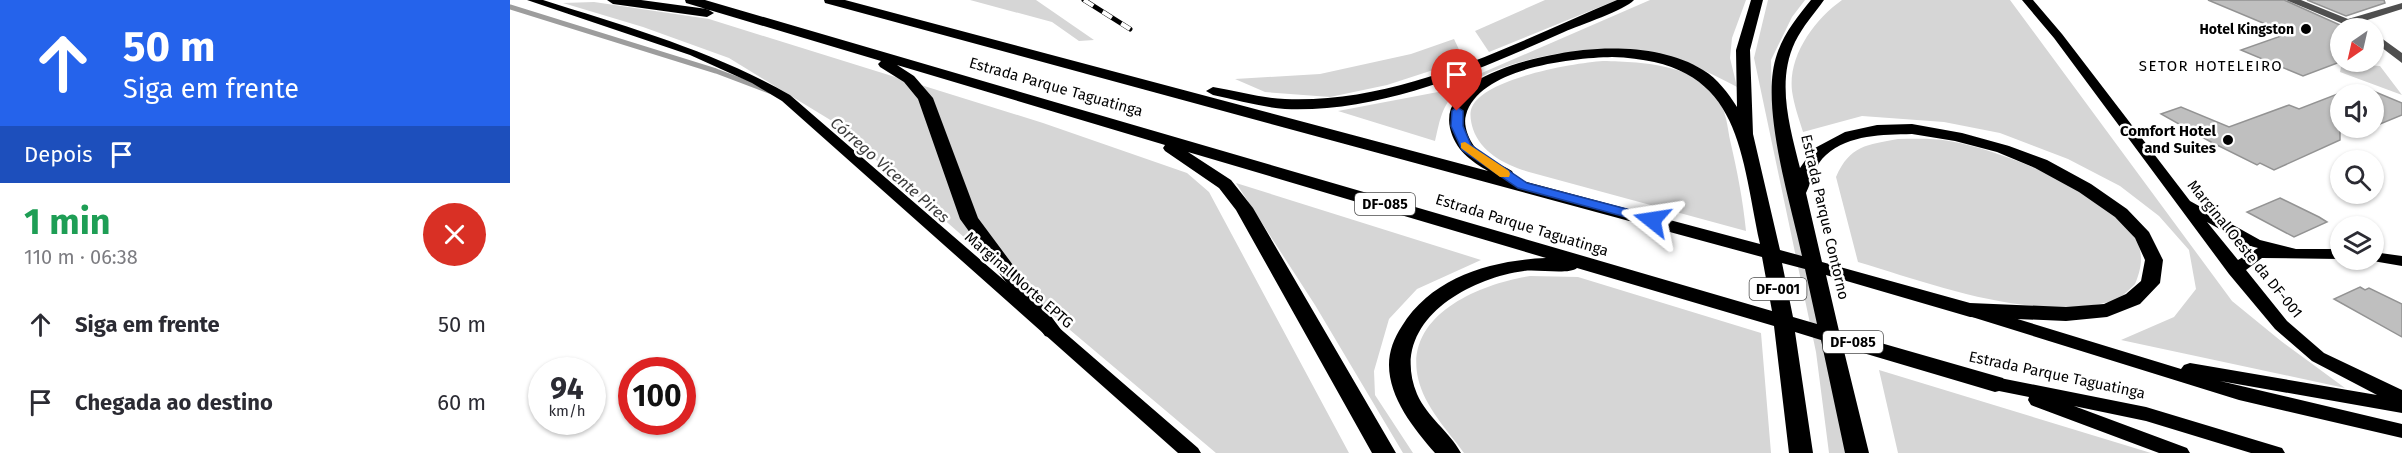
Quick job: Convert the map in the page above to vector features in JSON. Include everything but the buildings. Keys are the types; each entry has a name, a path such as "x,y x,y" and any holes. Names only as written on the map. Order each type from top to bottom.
{"highway":[{"path":"613,0 767,22"},
{"name":"Estrada Parque Taguatinga","path":"692,0 1995,384"},
{"name":"Estrada Parque Taguatinga","path":"830,0 1717,237 1970,310"},
{"path":"1090,68 1285,104 1356,99 1402,88 1457,70 1628,0"},
{"name":"DF-001","path":"1757,0 1743,50 1745,134 1779,290 1798,450"},
{"name":"Estrada Parque Contorno","path":"1818,0 1796,26 1781,55 1778,88 1780,119 1857,453"},
{"path":"863,51 909,79 924,98 969,219 1052,331"},
{"path":"1522,185 1466,147 1457,126 1457,111 1464,100 1478,87 1506,72 1537,61 1601,53 1631,54 1665,60 1692,69 1711,83 1724,97 1745,134"},
{"path":"1798,191 1808,168 1819,152 1845,137 1876,130 1912,129 1956,136 2013,153 2040,164 2085,188 2121,213 2143,236 2154,260 2150,283 2133,299 2107,310 2066,314 1970,310"},
{"path":"1152,136 1224,184 1244,208 1384,453"},
{"path":"1449,453 1411,405 1400,371 1400,352 1406,333 1426,307 1454,285 1486,272 1523,266 1565,266 1617,274"}],"main road":[{"name":"Marginal Norte EPTG","path":"532,0 686,50 759,81 786,98 1191,453"},
{"path":"848,0 864,9"},
{"name":"Marginal Oeste da DF-001","path":"2027,0 2058,36 2235,270 2281,325 2318,357 2385,392 2402,398"},
{"path":"2183,202 2255,243 2291,252"},
{"path":"2235,270 2259,253 2330,254"},
{"path":"2384,259 2402,261"},
{"name":"Estrada Parque Taguatinga","path":"1970,310 2239,393 2402,431"},
{"path":"2131,358 2402,406"},
{"name":"Estrada Parque Taguatinga","path":"1995,384 2146,414 2275,453"},
{"name":"DF-085","path":"1995,384 2180,453"}],"street":[{"path":"2291,0 2338,18"},
{"path":"2362,18 2402,6"},
{"path":"2384,44 2402,59"}],"shaded area":[{"path":"970,0 1036,0 1094,40 1079,41 1052,22"},
{"path":"1545,0 1617,0 1489,52 1475,31"},
{"path":"1650,0 1746,0 1732,38 1730,58 1737,87 1701,69 1664,56 1617,49 1593,50 1568,52 1515,63 1470,82 1446,105 1435,141 1338,111 1438,92"},
{"path":"1768,0 1805,0 1792,17 1771,60 1772,104 1846,453 1829,453 1816,352 1754,58"},
{"path":"1842,0 2010,0 2232,301 2281,341 2345,388 2121,340 2174,317 2196,289 2189,250 2159,216 2120,186 2068,159 2000,133 1944,122 1862,116 1803,132 1792,91 1794,65 1813,28"},
{"path":"594,2 709,19 1043,123 1187,173 1209,192 1349,453 1216,453 1057,319 832,121 729,58 643,27 563,3"},
{"path":"1454,39 1464,60 1387,85 1330,97 1265,92 1235,79 1320,74 1411,54"},
{"path":"1603,61 1672,68 1689,74 1715,94 1726,121 1740,185 1746,231 1529,172 1503,162 1482,145 1473,129 1470,115 1472,107 1480,97 1512,80 1532,74"},
{"path":"2384,71 2402,95 2384,88 2384,84 2372,84 2340,72"},
{"path":"1898,139 1936,139 1971,146 2025,164 2082,192 2106,208 2126,226 2138,244 2141,265 2135,284 2113,301 2078,307 2047,307 1982,298 1858,262 1836,177 1841,166 1854,152 1868,145"},
{"path":"1236,183 1481,260 1417,289 1389,319 1374,371 1375,395 1413,453 1403,453 1315,305"},
{"path":"1530,276 1578,277 1761,333 1771,453 1464,453 1437,418 1421,388 1417,356 1422,337 1434,320 1450,306 1468,295 1489,286"},
{"path":"1879,370 2151,453 1898,453"}],"waterway":[{"name":"Córrego Vicente Pires","path":"510,7 716,71 769,91"}],"railway":[{"path":"1084,0 1130,29"}],"slow traffic":[{"path":"1465,146 1504,174"}],"place":[{"name":"Hotel Kingston","path":"2306,29"},
{"name":"Comfort Hotel and Suites","path":"2228,140"}],"district":[{"name":"SETOR HOTELEIRO","path":"2211,66"}],"route":[{"path":"1457,111 1457,126 1466,147 1522,185 1652,220"}]}
